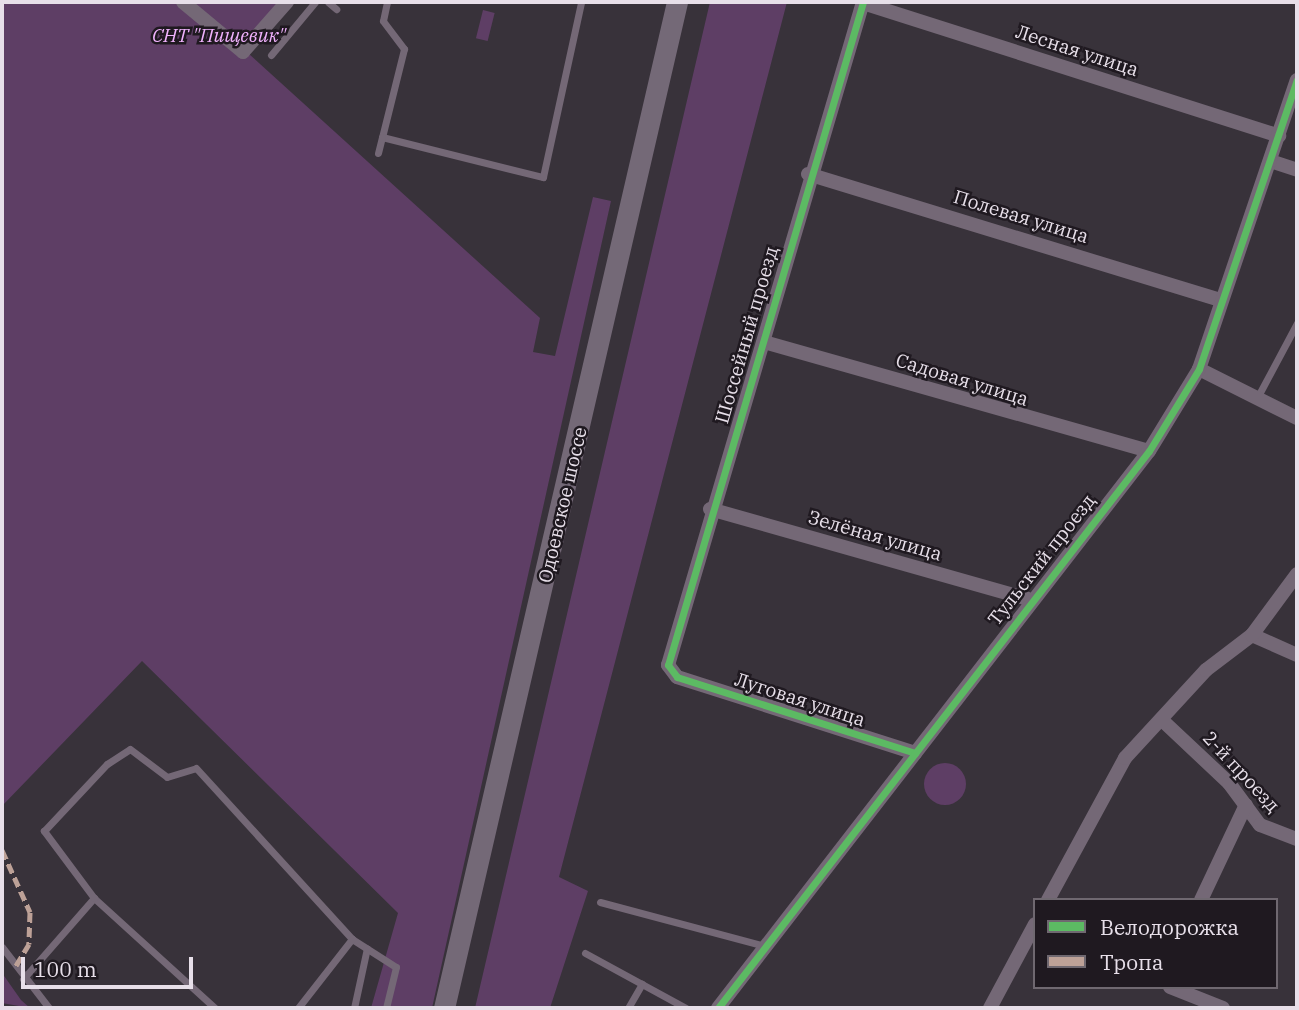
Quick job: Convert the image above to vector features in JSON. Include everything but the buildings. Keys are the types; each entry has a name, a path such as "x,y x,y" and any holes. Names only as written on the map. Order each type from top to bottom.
{"main road":[{"name":"Одоевское шоссе","path":"444,1008 677,2"}],"street":[{"path":"183,2 243,51 287,2"},
{"name":"Лесная улица","path":"863,2 1279,136"},
{"name":"Шоссейный проезд","path":"677,677 668,665 710,509 764,342 808,174 863,2"},
{"name":"Тульский проезд","path":"718,1008 915,753 1028,599 1149,451 1199,369 1297,80"},
{"path":"1270,161 1297,170"},
{"name":"Полевая улица","path":"808,174 1221,300"},
{"name":"Садовая улица","path":"764,342 1149,451"},
{"path":"1199,369 1297,418"},
{"name":"Зелёная улица","path":"710,509 1028,599"},
{"path":"1049,898 1125,758 1163,721 1206,670 1252,635 1297,574"},
{"path":"1252,635 1297,655"},
{"name":"Луговая улица","path":"677,677 915,753"},
{"name":"2-й проезд","path":"1163,721 1246,805 1260,825 1297,839"},
{"path":"1202,898 1246,805"},
{"path":"990,1008 1033,928"},
{"path":"1175,989 1223,1008"}],"lane":[{"path":"271,55 315,2"},
{"path":"328,2 336,9"},
{"path":"378,153 404,49 383,21 387,2"},
{"path":"382,137 543,177 582,2"},
{"path":"1257,398 1297,323"},
{"path":"215,1008 94,898 44,831 107,764 130,749 167,777 196,768 352,939 396,967 386,1008"},
{"path":"23,979 94,898"},
{"path":"600,902 766,946"},
{"path":"298,1008 352,939"},
{"path":"2,947 23,979 49,1008"},
{"path":"355,1008 367,948"},
{"path":"584,953 686,1008"},
{"path":"628,1008 642,984"}],"green space":[{"name":"СНТ \"Пищевик\"","path":"2,2 292,2 249,54 540,318 533,352 555,356 593,197 611,201 432,1008 371,1008 398,913 142,661 2,806"},
{"path":"710,2 787,2 559,877 588,891 550,1008 475,1008"},
{"path":"483,10 495,13 488,41 476,38"},
{"path":"945,763 960,769 966,784 960,799 945,805 930,799 924,784 930,769"},
{"path":"2,973 21,1000 30,1008 2,1003"}],"marked path":[{"path":"2,850 30,912 29,944 15,967"}],"cycle path":[{"path":"863,2 668,665 677,677 915,753"},
{"path":"718,1008 1149,451 1199,369 1297,80"}]}
